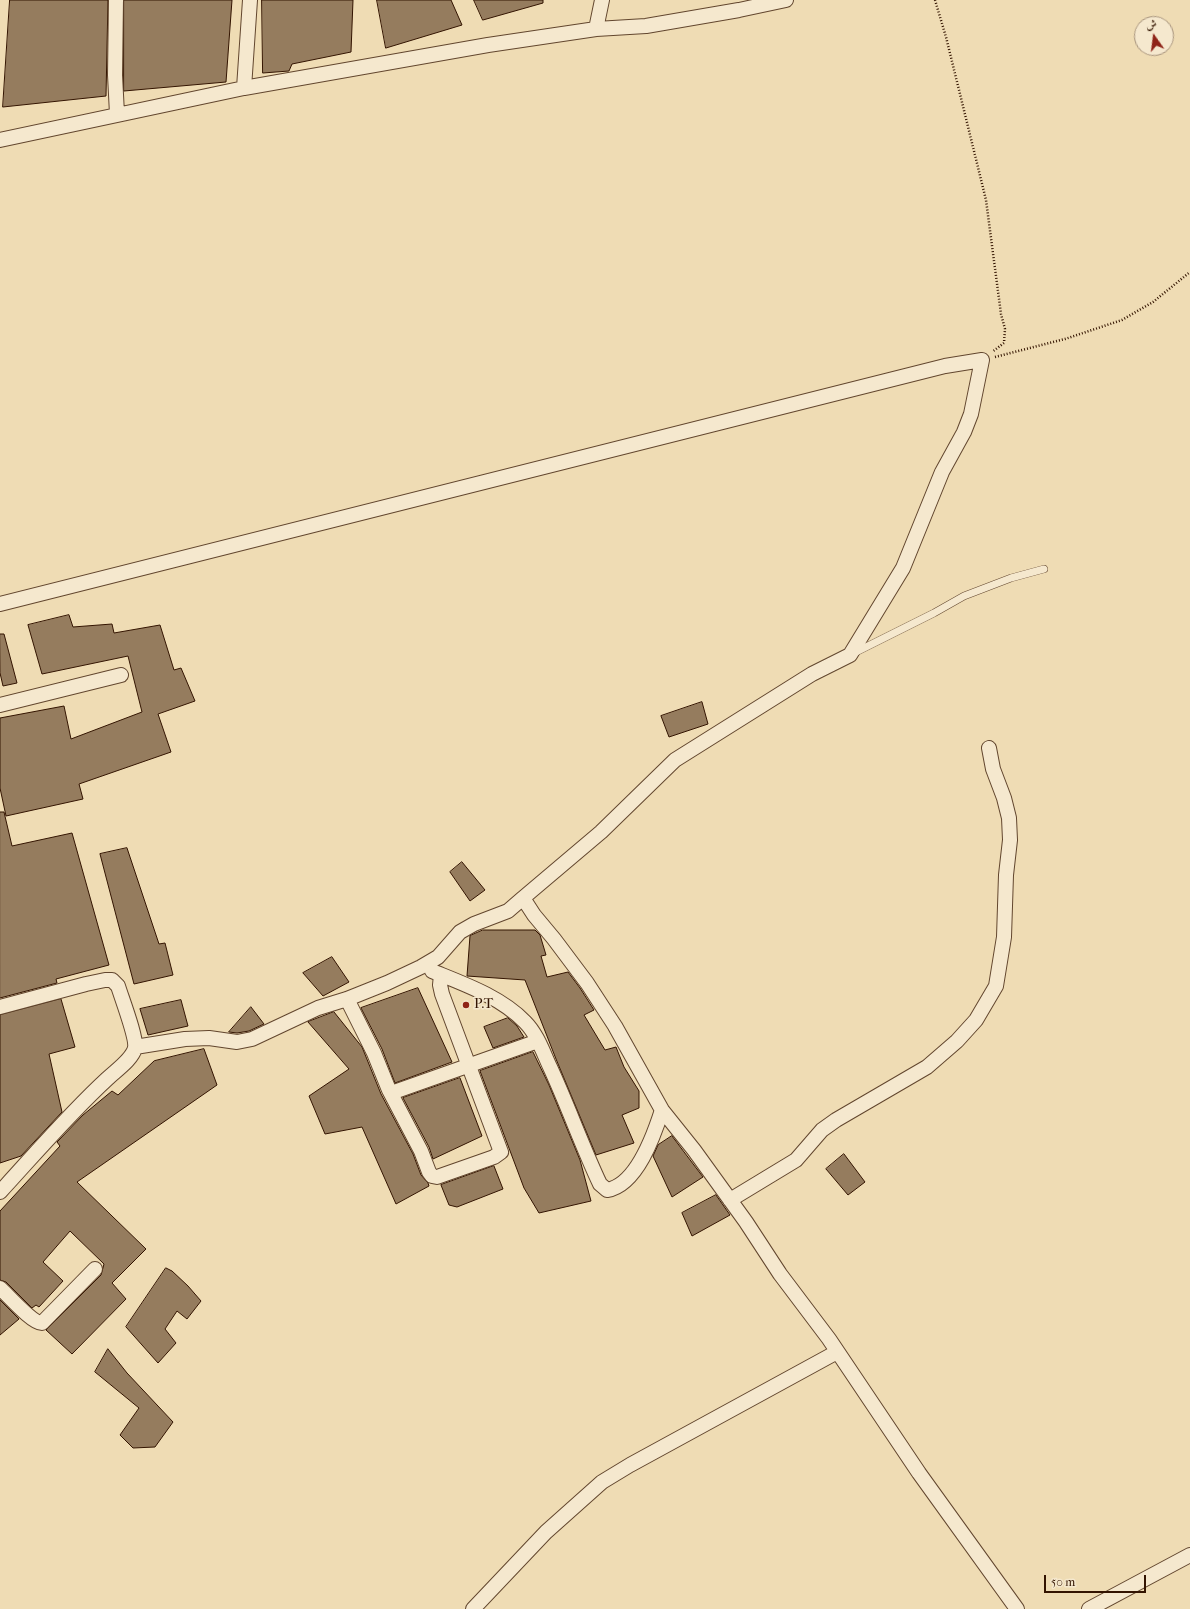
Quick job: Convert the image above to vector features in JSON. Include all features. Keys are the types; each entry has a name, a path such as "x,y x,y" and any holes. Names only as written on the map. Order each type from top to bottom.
{"street":[{"path":"116,0 115,76 117,114"},
{"path":"244,88 250,0"},
{"path":"596,29 602,0"},
{"path":"0,140 244,88 480,47 596,29 646,26 740,5 786,0"},
{"path":"0,604 937,368 982,360 971,414 964,432 942,472 903,568 850,655 812,674 675,760 601,832 508,911 474,924 460,932 438,957 421,967 347,999 318,1008 245,1042 209,1038 185,1039 135,1047"},
{"path":"0,705 121,675"},
{"path":"730,1200 796,1160 822,1130 836,1120 927,1067 957,1041 976,1020 996,986 1004,937 1006,875 1010,840 1009,818 1004,798 993,769 989,748"},
{"path":"523,898 534,915 587,983 615,1026 662,1110 694,1150 780,1274 829,1338 919,1474 1017,1609"},
{"path":"421,967 493,998 524,1021 538,1041 600,1184 607,1190 621,1185 641,1160 650,1144 662,1110"},
{"path":"347,999 374,1053 391,1094 421,1151 432,1176 437,1177 494,1157 501,1152 442,994 440,985 441,975"},
{"path":"0,1007 86,984 112,980 118,986 134,1038 135,1047 133,1053 127,1060 103,1082 0,1192"},
{"path":"391,1094 538,1041"},
{"path":"0,1288 30,1316 42,1323 95,1269"},
{"path":"474,1609 546,1532 602,1482 630,1465 837,1352"},
{"path":"1089,1609 1190,1555"}],"lane":[{"path":"850,655 934,613 964,596 1011,578 1044,569"}],"path":[{"path":"935,0 946,37 986,200 1005,330 1004,343 982,360"},
{"path":"982,360 1065,339 1122,320 1153,302 1190,272"}],"building":[{"path":"10,0 108,0 106,96 3,107"},
{"path":"124,0 232,0 226,82 124,91"},
{"path":"262,0 353,0 351,52 292,64 289,71 263,73"},
{"path":"377,0 451,0 462,25 386,48"},
{"path":"474,0 543,0 543,3 483,20"},
{"path":"69,615 73,627 112,624 114,633 160,625 174,670 181,668 195,701 158,714 171,752 79,784 83,799 6,816 0,788 0,718 64,706 71,739 142,712 128,656 42,674 28,625"},
{"path":"0,634 4,634 17,683 3,686 0,673"},
{"path":"702,702 708,724 669,737 661,716"},
{"path":"0,812 4,812 12,846 72,833 109,965 56,979 57,983 0,998"},
{"path":"127,848 159,944 165,943 173,975 134,984 100,854"},
{"path":"462,862 485,890 470,901 450,872"},
{"path":"483,930 535,930 540,935 546,955 541,956 547,977 568,972 580,988 594,1010 584,1015 605,1050 616,1047 624,1067 639,1091 639,1108 622,1115 634,1143 596,1155 525,980 467,976 470,936"},
{"path":"332,957 349,982 323,996 303,973"},
{"path":"418,988 452,1062 395,1083 382,1049 361,1008"},
{"path":"61,999 75,1047 49,1054 62,1112 21,1156 0,1163 0,1015"},
{"path":"181,1000 188,1026 148,1035 140,1009"},
{"path":"251,1007 264,1024 249,1031 237,1033 229,1032"},
{"path":"334,1012 362,1047 381,1094 413,1154 421,1175 429,1186 396,1204 362,1127 325,1134 309,1096 349,1069 308,1022"},
{"path":"508,1018 517,1026 524,1037 493,1048 484,1027"},
{"path":"204,1049 217,1085 77,1182 146,1249 112,1283 126,1299 72,1354 46,1330 101,1275 104,1264 70,1231 43,1262 63,1281 39,1307 36,1305 32,1308 6,1282 0,1280 0,1211 60,1146 57,1142 83,1115 112,1091 118,1095 154,1061"},
{"path":"533,1052 549,1085 580,1160 591,1201 539,1213 524,1188 480,1071"},
{"path":"460,1078 482,1136 433,1159 429,1147 403,1098"},
{"path":"672,1136 703,1177 672,1197 653,1156 658,1145"},
{"path":"844,1154 865,1182 848,1195 826,1169"},
{"path":"494,1166 503,1189 457,1207 449,1205 441,1185"},
{"path":"716,1195 730,1215 692,1236 682,1213"},
{"path":"166,1268 172,1271 188,1286 201,1301 187,1319 177,1311 165,1329 176,1343 158,1363 126,1327"},
{"path":"0,1300 19,1319 0,1335"},
{"path":"108,1349 127,1373 173,1422 155,1447 133,1448 120,1435 139,1408 95,1372"}],"place":[{"name":"P.T","path":"466,1005"}]}
